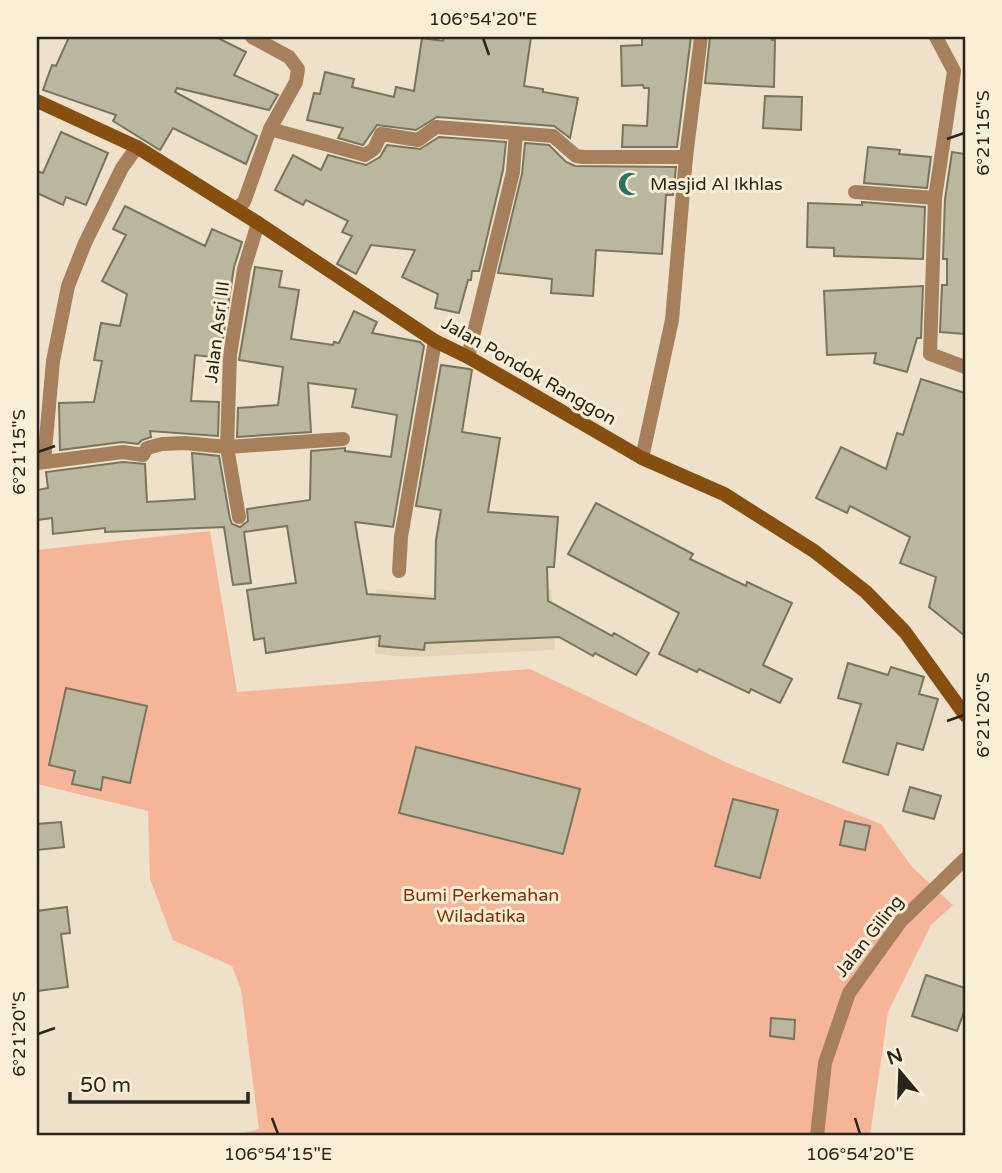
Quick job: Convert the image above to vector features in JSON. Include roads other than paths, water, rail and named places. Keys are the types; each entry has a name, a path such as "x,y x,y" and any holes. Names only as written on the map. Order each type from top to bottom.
{"street":[{"path":"236,209 244,202 270,129 296,82 298,69 289,57 252,37"},
{"path":"642,458 672,320 686,157 701,37"},
{"path":"936,37 960,71 935,198 930,354 965,367"},
{"name":"Jalan Pondok Ranggon","path":"37,101 137,147 258,223 435,341 468,357 642,458 724,494 814,551 866,592 905,632 965,715"},
{"path":"270,129 365,155 374,149 381,134 418,141 436,127 553,136 576,156 583,157 686,157"},
{"path":"468,357 513,172 516,133"},
{"path":"137,147 122,168 91,230 68,286 53,361 40,462 123,452 143,455 147,449 162,444 227,447 343,439"},
{"path":"855,192 935,198"},
{"name":"Jalan Asri III","path":"239,517 227,447 230,355 244,269 258,223"},
{"path":"399,571 401,537 435,341"},
{"name":"Jalan Giling","path":"817,1136 825,1063 849,993 901,920 965,859"}],"place":[{"name":"Masjid Al Ikhlas","path":"630,184"}],"park label":[{"name":"Bumi Perkemahan Wiladatika","path":"481,905"}]}
